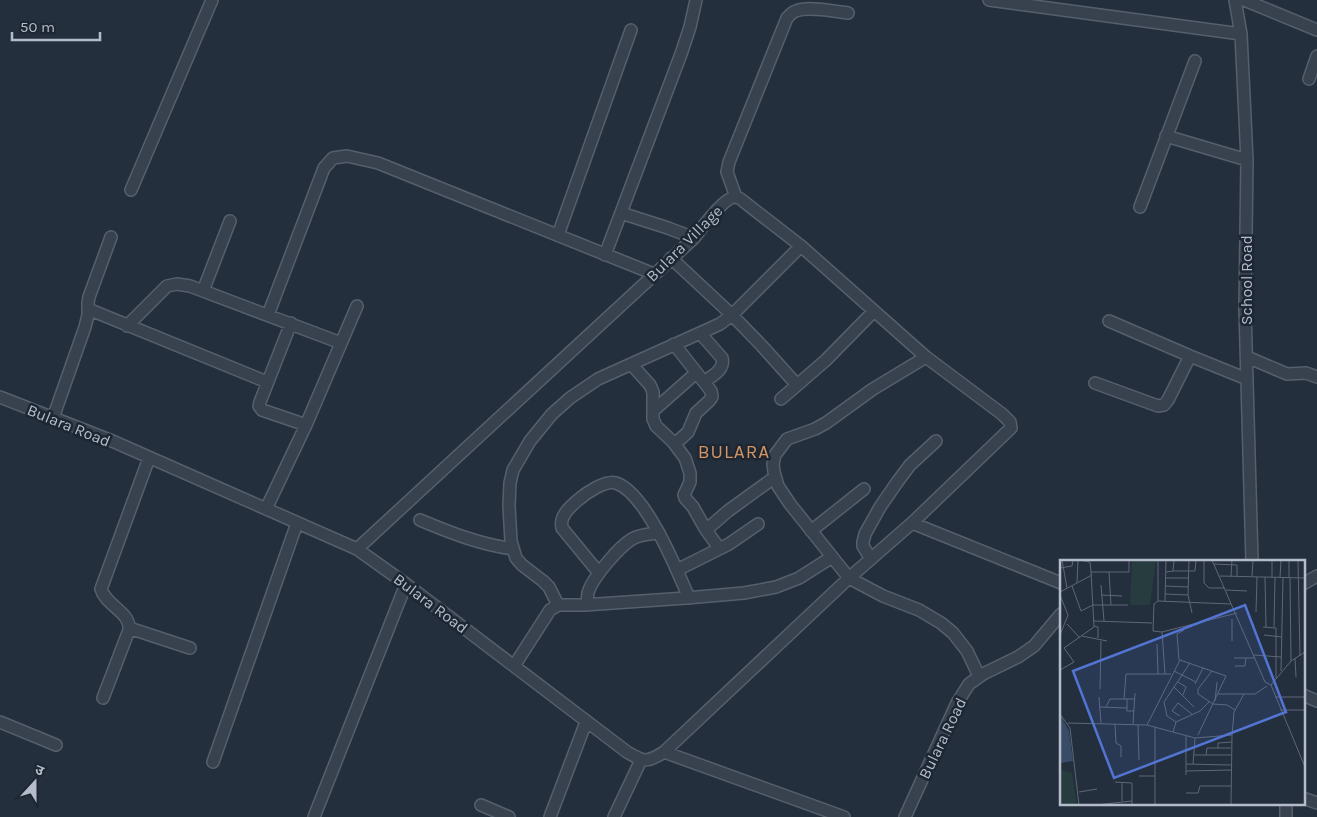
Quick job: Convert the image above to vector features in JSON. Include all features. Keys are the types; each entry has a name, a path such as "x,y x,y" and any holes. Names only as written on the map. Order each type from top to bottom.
{"street":[{"path":"131,190 212,0"},
{"path":"605,255 682,54 696,0"},
{"path":"989,0 1241,34"},
{"name":"School Road","path":"1235,0 1241,34 1246,160 1245,264 1252,560"},
{"path":"1244,0 1317,30"},
{"path":"736,197 727,172 729,162 787,18 794,11 800,10 848,13"},
{"path":"558,235 631,30"},
{"path":"1309,79 1317,56"},
{"path":"1140,207 1195,61"},
{"path":"1166,136 1246,160"},
{"path":"268,315 324,168 333,158 347,156 378,163 654,274"},
{"name":"Bulara Village","path":"357,550 694,238 723,204 736,197 801,246 926,357 1010,422 1011,428 912,523"},
{"path":"621,213 694,238"},
{"path":"203,291 230,220"},
{"path":"53,418 85,327 89,297 112,236"},
{"path":"558,605 543,581 516,558 511,541 510,483 514,470 530,441 552,414 570,398 598,379 720,324 732,315 801,246"},
{"path":"671,258 732,315 796,385"},
{"path":"127,326 167,286 177,284 190,286 341,343"},
{"path":"266,509 306,425 357,306"},
{"path":"88,309 268,382"},
{"path":"780,399 826,360 874,310"},
{"path":"1110,321 1247,379"},
{"path":"291,323 259,406 262,410 306,425"},
{"path":"700,333 722,358 723,364 721,369 704,382"},
{"path":"674,344 711,391 712,397 696,413 688,432 675,444"},
{"path":"1095,383 1158,406 1164,405 1190,356"},
{"path":"926,357 873,389 826,423 787,439 775,455 773,464 775,477 778,486 790,504 849,578 883,596 919,610 941,622 967,650 979,676"},
{"path":"1247,357 1287,374 1306,373 1317,376"},
{"path":"631,364 650,385 653,392 653,419 656,426 675,444 685,458 690,473 690,482 684,494 685,498 720,548"},
{"path":"653,411 696,373"},
{"name":"Bulara Road","path":"1,400 110,440 357,550 406,584 586,722 641,760"},
{"path":"871,559 863,542 865,534 880,507 910,465 936,441"},
{"path":"103,698 130,625 126,618 103,595 101,589 149,458"},
{"path":"706,530 728,511 775,477"},
{"path":"599,574 562,528 561,522 564,514 586,493 610,482 627,489 646,511 659,533 689,598"},
{"path":"811,531 864,490"},
{"path":"420,520 468,539 492,546 513,549"},
{"path":"213,762 297,523"},
{"path":"614,817 641,760 653,759 664,752 849,578 912,523 1060,583"},
{"path":"677,570 720,548 758,524"},
{"path":"587,605 590,586 621,548 633,538 659,533"},
{"path":"514,666 550,610 558,605 587,605 744,593 776,587 799,578 832,557"},
{"path":"1304,583 1317,576"},
{"path":"314,817 406,584"},
{"name":"Bulara Road","path":"905,817 957,703 969,684 979,676 1018,657 1034,646 1060,615"},
{"path":"129,628 190,648"},
{"path":"1304,695 1317,701"},
{"path":"0,722 56,744"},
{"path":"550,817 586,722"},
{"path":"664,752 844,817"},
{"path":"1304,798 1317,803"},
{"path":"1286,804 1286,817"},
{"path":"481,805 509,817"}],"district":[{"name":"BULARA","path":"734,451"}]}
